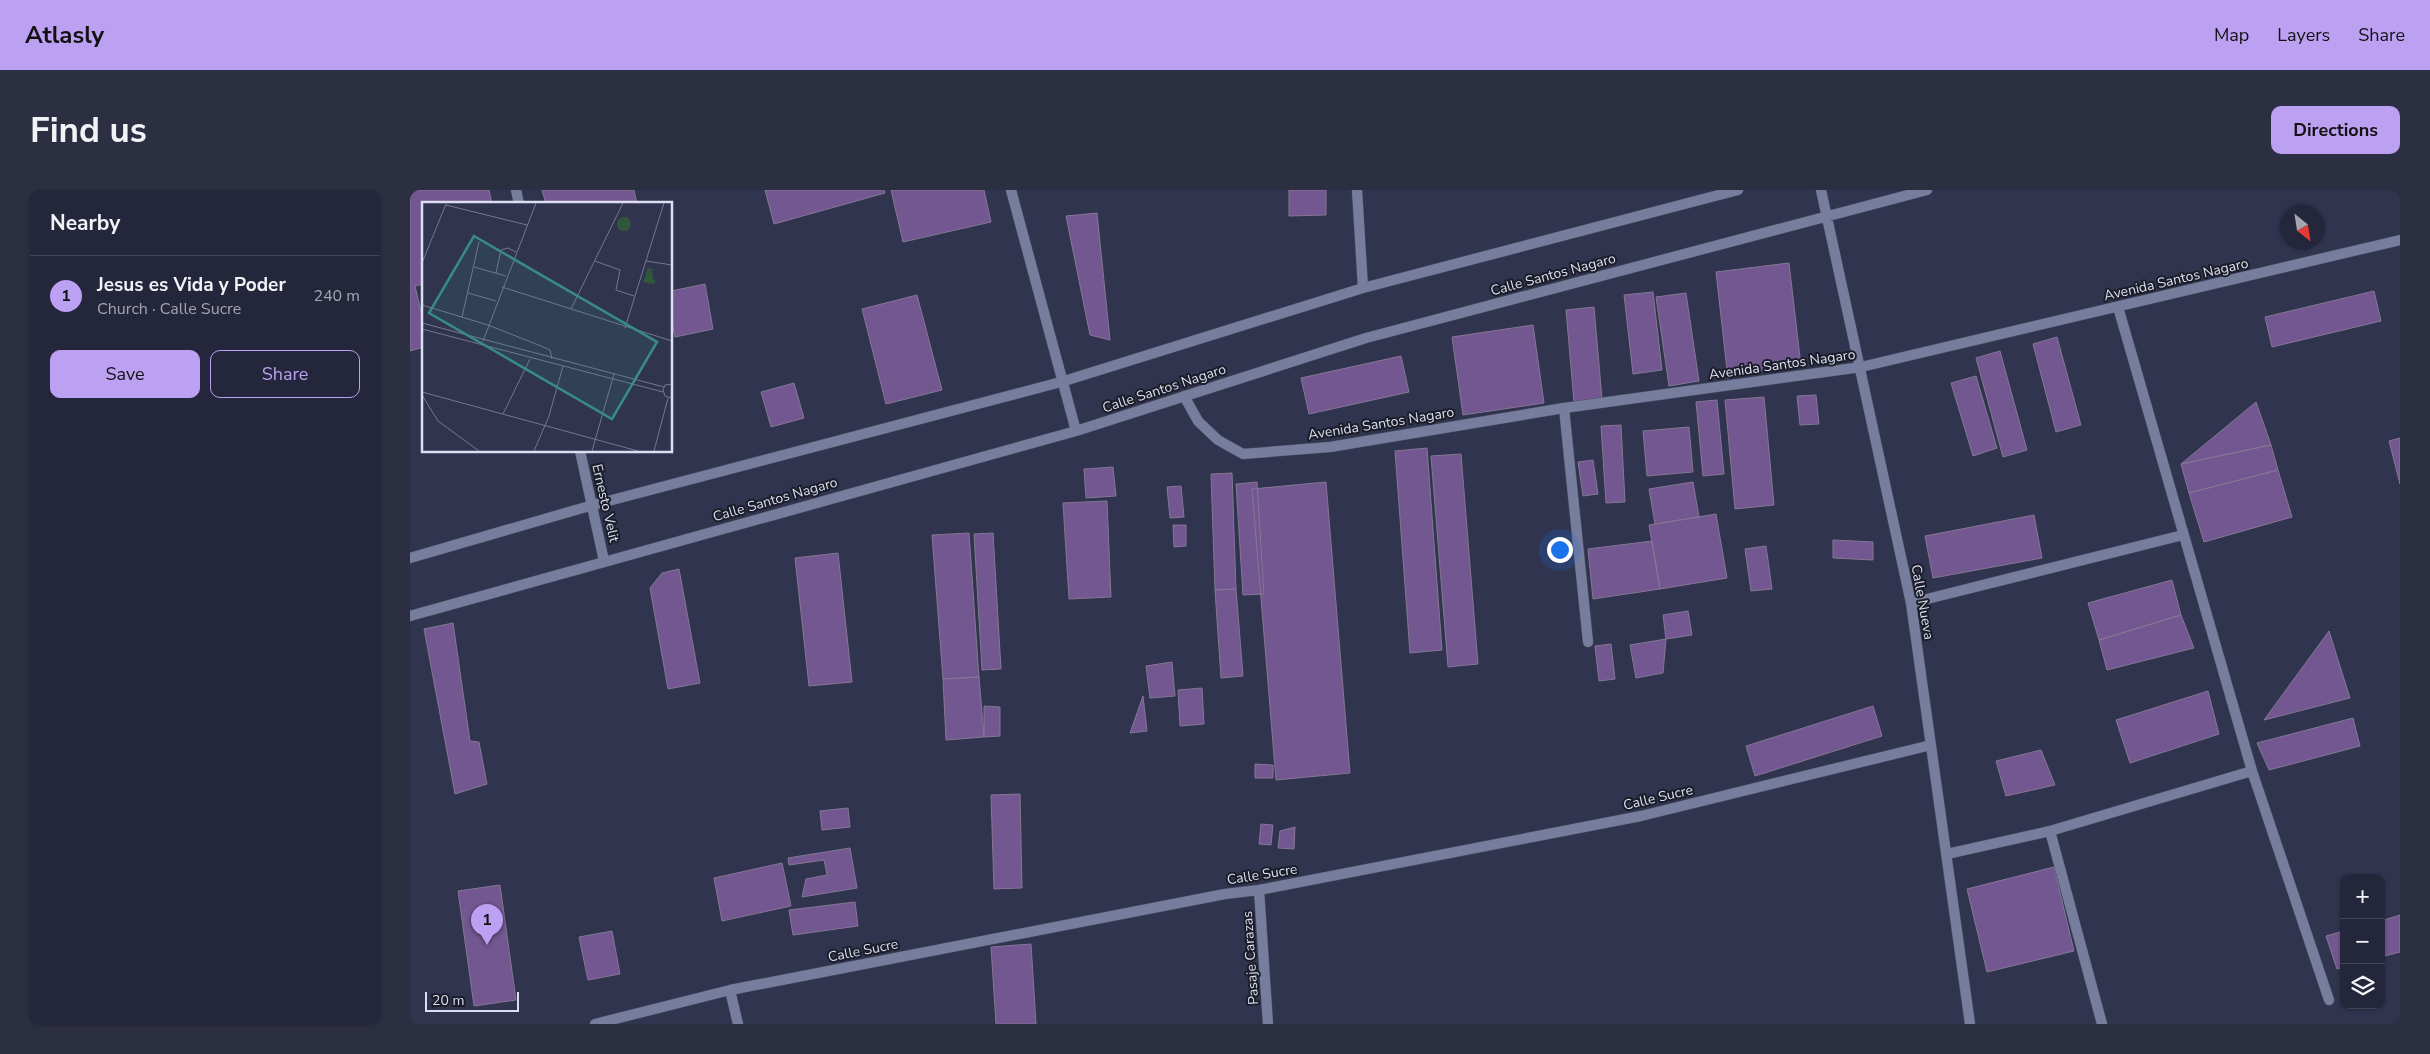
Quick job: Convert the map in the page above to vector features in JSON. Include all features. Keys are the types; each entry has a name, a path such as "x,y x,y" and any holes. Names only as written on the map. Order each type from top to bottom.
{"street":[{"path":"1011,190 1061,382 1076,431"},
{"path":"1357,190 1363,288"},
{"path":"410,558 593,505 1061,382 1363,288 1738,190"},
{"name":"Calle Nueva","path":"1821,190 1828,214 1911,603 1970,1024"},
{"name":"Calle Santos Nagaro","path":"410,616 1076,431 1366,338 1828,214 1927,190"},
{"name":"Avenida Santos Nagaro","path":"1184,396 1198,421 1218,440 1243,454 1330,446 1564,408 1861,367 2400,240"},
{"path":"2118,306 2252,771 2329,1000"},
{"path":"1564,408 1588,642"},
{"name":"Ernesto Velit","path":"580,452 604,561"},
{"path":"1911,603 2183,535"},
{"name":"Calle Sucre","path":"595,1024 730,990 1641,816 1931,745"},
{"path":"1947,854 2050,831 2252,771"},
{"path":"2050,831 2102,1024"},
{"name":"Pasaje Carazas","path":"1259,890 1268,1024"},
{"path":"730,990 738,1024"}],"building":[{"path":"410,190 489,190 492,202 422,202 422,284 415,286 422,316 422,348 410,351"},
{"path":"542,190 634,190 637,202 545,202"},
{"path":"765,190 884,190 885,193 774,224"},
{"path":"891,190 984,190 991,222 903,242"},
{"path":"1289,190 1326,190 1326,215 1289,216"},
{"path":"1097,213 1110,340 1090,335 1066,216"},
{"path":"1789,263 1801,366 1729,374 1728,379 1716,272"},
{"path":"705,284 713,329 675,337 672,323 672,291"},
{"path":"2374,291 2381,321 2272,347 2265,317"},
{"path":"1653,292 1662,370 1633,374 1624,295"},
{"path":"1686,293 1699,381 1669,386 1656,297"},
{"path":"917,295 942,390 886,404 862,309"},
{"path":"1594,307 1602,399 1574,402 1566,310"},
{"path":"1533,325 1544,403 1463,415 1452,337"},
{"path":"2057,337 2081,425 2056,432 2033,344"},
{"path":"2000,351 2027,450 2003,457 1976,358"},
{"path":"1401,356 1409,392 1309,414 1301,378"},
{"path":"1976,376 1997,448 1973,456 1951,383"},
{"path":"794,383 804,418 771,427 761,392"},
{"path":"1816,395 1819,424 1800,425 1797,396"},
{"path":"1764,397 1774,505 1735,509 1725,400"},
{"path":"1717,400 1724,474 1703,476 1696,402"},
{"path":"2256,402 2271,445 2181,464"},
{"path":"1621,425 1625,502 1606,503 1601,426"},
{"path":"1689,427 1693,472 1647,476 1643,431"},
{"path":"2400,438 2400,484 2389,441"},
{"path":"2271,445 2278,470 2189,493 2181,464"},
{"path":"1427,448 1442,650 1410,653 1395,451"},
{"path":"1461,454 1478,664 1448,667 1431,456"},
{"path":"1593,460 1598,494 1583,496 1578,462"},
{"path":"1113,467 1116,496 1086,498 1084,469"},
{"path":"2278,470 2292,517 2204,542 2189,493"},
{"path":"1232,473 1236,589 1215,590 1211,474"},
{"path":"1257,482 1264,594 1243,595 1236,484"},
{"path":"1326,482 1350,773 1276,780 1252,489"},
{"path":"1693,482 1699,517 1655,524 1649,489"},
{"path":"1181,486 1184,517 1170,518 1167,487"},
{"path":"1107,501 1111,597 1069,599 1063,503"},
{"path":"1716,514 1727,578 1660,589 1649,525"},
{"path":"2034,515 2042,558 1933,578 1925,536"},
{"path":"1173,525 1186,525 1186,546 1174,547"},
{"path":"969,533 979,677 943,679 932,535"},
{"path":"993,533 1001,669 982,670 974,534"},
{"path":"1833,540 1873,542 1873,560 1833,558"},
{"path":"1652,541 1660,589 1593,599 1588,549"},
{"path":"1766,546 1772,589 1751,591 1745,549"},
{"path":"838,553 852,682 809,686 795,558"},
{"path":"679,569 700,683 668,689 650,588 662,573"},
{"path":"2172,580 2181,615 2099,640 2088,603"},
{"path":"1236,589 1243,676 1221,678 1215,590"},
{"path":"1688,611 1692,635 1666,639 1663,615"},
{"path":"2181,615 2194,648 2107,670 2099,640"},
{"path":"453,623 470,741 479,742 487,784 455,794 424,629"},
{"path":"2329,631 2350,698 2264,720"},
{"path":"1666,639 1663,673 1636,678 1630,645"},
{"path":"1611,644 1615,679 1599,681 1595,646"},
{"path":"1172,662 1175,696 1150,698 1146,666"},
{"path":"979,677 984,737 946,740 943,679"},
{"path":"1202,688 1204,724 1180,726 1178,690"},
{"path":"2208,691 2219,734 2130,763 2116,720"},
{"path":"1143,696 1147,731 1130,733"},
{"path":"984,706 1000,707 1000,736 984,737"},
{"path":"1873,706 1882,736 1755,776 1746,746"},
{"path":"2353,718 2360,746 2269,770 2257,743"},
{"path":"2041,750 2055,785 2006,796 1996,761"},
{"path":"1255,764 1273,765 1273,778 1255,778"},
{"path":"1020,794 1022,888 994,889 991,795"},
{"path":"848,808 850,827 822,830 820,811"},
{"path":"1261,824 1273,825 1271,845 1259,844"},
{"path":"1295,827 1294,849 1278,848 1280,831"},
{"path":"850,848 857,888 802,897 806,879 827,875 824,860 789,865 788,858"},
{"path":"782,863 791,906 722,921 714,878"},
{"path":"2054,867 2074,951 1987,972 1967,889"},
{"path":"500,885 516,1000 474,1006 458,891"},
{"path":"855,902 858,926 793,935 789,910"},
{"path":"2400,915 2400,952 2385,956 2385,920"},
{"path":"612,931 620,974 588,980 579,937"},
{"path":"2340,932 2340,968 2337,969 2326,936"},
{"path":"1031,944 1036,1024 996,1024 991,947"}],"place":[{"name":"Jesus es Vida y Poder","path":"487,945"}]}
